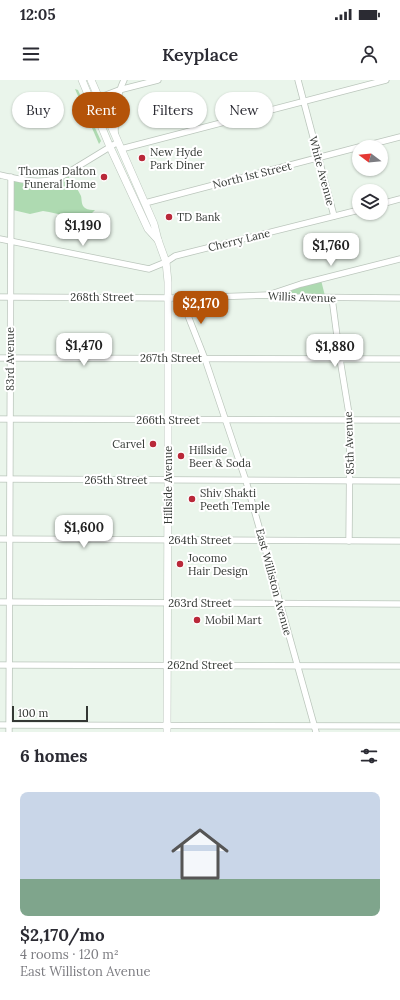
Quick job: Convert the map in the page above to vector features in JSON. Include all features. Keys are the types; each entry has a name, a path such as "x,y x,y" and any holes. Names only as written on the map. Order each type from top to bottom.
{"main road":[{"name":"Hillside Avenue","path":"82,80 110,147 148,229 158,240"},
{"name":"Hillside Avenue","path":"91,80 96,92"},
{"name":"Hillside Avenue","path":"112,128 154,224 166,262 168,297 167,729"}],"street":[{"path":"0,175 31,181 58,178 110,147 117,140 115,124 119,90 124,80"},
{"path":"114,92 158,80"},
{"name":"White Avenue","path":"298,80 334,216"},
{"path":"121,150 386,80"},
{"name":"North 1st Street","path":"388,140 400,137"},
{"name":"North 1st Street","path":"145,203 352,149"},
{"name":"83rd Avenue","path":"9,732 11,178"},
{"path":"388,202 400,199"},
{"name":"Cherry Lane","path":"0,239 149,269 166,262 175,256 352,212"},
{"path":"267,295 301,284 400,259"},
{"name":"Willis Avenue","path":"204,297 267,295 332,298 400,298"},
{"name":"268th Street","path":"0,297 204,297"},
{"name":"East Williston Avenue","path":"181,298 205,359 246,480 316,732"},
{"name":"85th Avenue","path":"332,298 350,420 350,541"},
{"name":"267th Street","path":"0,358 400,359"},
{"name":"266th Street","path":"0,419 400,420"},
{"name":"265th Street","path":"0,479 400,481"},
{"name":"264th Street","path":"0,539 400,541"},
{"name":"263rd Street","path":"0,602 400,604"},
{"name":"262nd Street","path":"0,664 400,666"},
{"path":"0,725 167,729 400,726"}],"green space":[{"path":"92,128 95,128 101,141 99,144"},
{"path":"68,176 80,193 84,207 90,210 95,210 85,220 43,211 30,214 13,210 14,180 42,183"},
{"path":"321,280 325,296 281,294"}],"place":[{"name":"New Hyde Park Diner","path":"142,158"},
{"name":"Thomas Dalton Funeral Home","path":"104,177"},
{"name":"TD Bank","path":"169,217"},
{"name":"Carvel","path":"153,444"},
{"name":"Hillside Beer & Soda","path":"181,456"},
{"name":"Shiv Shakti Peeth Temple","path":"192,499"},
{"name":"Jocomo Hair Design","path":"180,564"},
{"name":"Mobil Mart","path":"197,620"}]}
